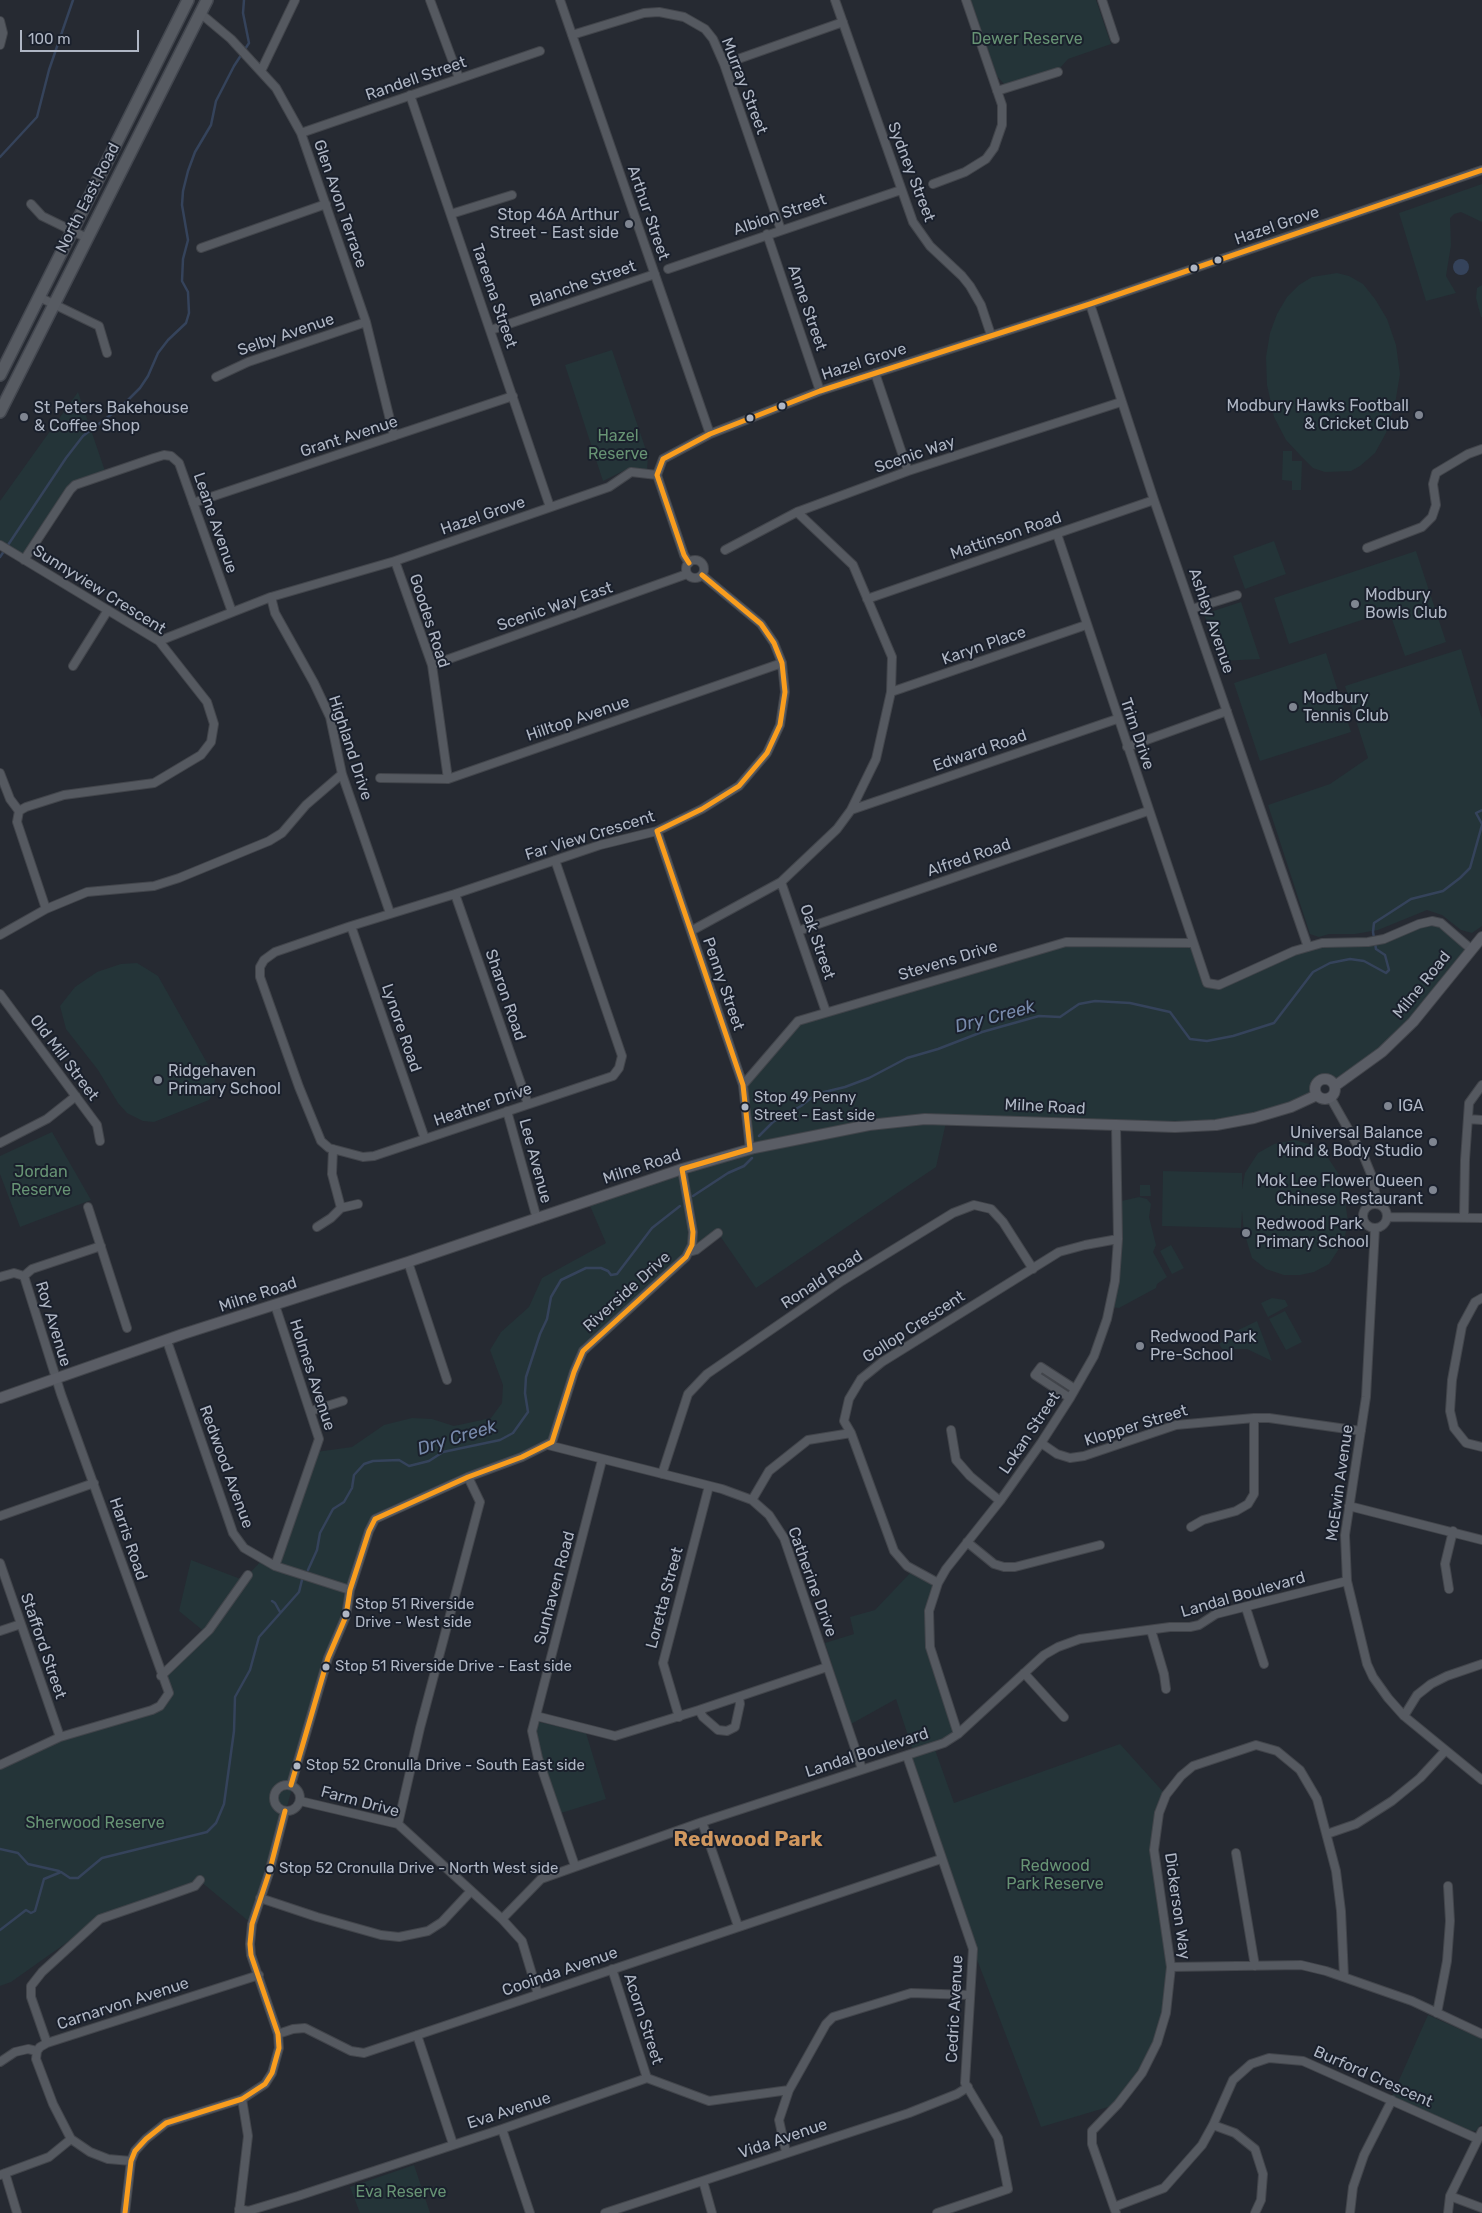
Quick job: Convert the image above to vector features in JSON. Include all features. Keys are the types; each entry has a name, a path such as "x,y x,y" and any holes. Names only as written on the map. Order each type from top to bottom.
{"main road":[{"name":"North East Road","path":"0,375 188,0"},
{"path":"172,32 190,16 200,13 195,0"},
{"name":"North East Road","path":"0,412 207,0"},
{"name":"Milne Road","path":"1335,1086 1362,1068 1396,1040 1413,1022 1482,936"},
{"path":"1321,1080 1331,1080 1335,1086 1334,1092 1330,1097 1322,1098 1317,1094 1315,1088 1321,1080"},
{"name":"Milne Road","path":"0,1398 682,1169 750,1149 870,1125 916,1119 946,1118 1116,1125 1216,1125 1263,1115 1291,1106 1317,1094"}],"street":[{"path":"261,72 295,0"},
{"path":"430,0 459,78"},
{"name":"Arthur Street","path":"560,0 710,434"},
{"name":"Sydney Street","path":"835,0 910,215 921,236 939,256 962,276 974,293 981,305 991,335"},
{"path":"933,184 977,166 994,148 1000,136 1003,115 966,0"},
{"path":"1102,0 1115,39"},
{"name":"Murray Street","path":"572,35 644,13 668,12 684,17 705,29 713,39 724,64 781,230"},
{"name":"Glen Avon Terrace","path":"200,13 216,25 240,48 276,88 301,133 366,322 394,436"},
{"path":"0,21 2,33 0,45"},
{"path":"724,64 843,22"},
{"name":"Randell Street","path":"301,133 540,50"},
{"path":"997,92 1058,72"},
{"name":"Tareena Street","path":"410,95 550,507"},
{"name":"Hazel Grove","path":"159,641 271,597 395,561 609,487 631,472 657,475 663,459 710,434 820,391 1090,304 1482,170"},
{"name":"Albion Street","path":"668,268 901,190"},
{"path":"451,214 512,195"},
{"path":"31,204 42,216 86,238"},
{"path":"200,248 326,204"},
{"name":"Anne Street","path":"767,234 820,391"},
{"name":"Blanche Street","path":"491,330 655,274"},
{"path":"39,297 99,326 106,353"},
{"name":"Ashley Avenue","path":"1090,304 1154,500 1308,947"},
{"name":"Selby Avenue","path":"216,376 248,362 366,322"},
{"path":"875,373 908,471"},
{"name":"Grant Avenue","path":"193,503 513,396"},
{"name":"Scenic Way","path":"725,550 797,512 908,471 1121,402"},
{"path":"1367,548 1422,527 1432,517 1436,505 1433,484 1436,473 1482,448"},
{"name":"Leane Avenue","path":"24,560 75,485 154,458 164,455 171,456 179,463 232,612"},
{"path":"657,475 684,556 689,563"},
{"name":"Mattinson Road","path":"867,599 1154,500"},
{"path":"691,930 781,882 838,829 851,810 876,759 890,692 892,657 853,565 797,512"},
{"name":"Trim Drive","path":"1056,534 1207,983 1220,985 1294,951 1308,947"},
{"name":"Sunnyview Crescent","path":"0,545 159,641 211,710 214,732 211,742 195,760 154,783 64,794 19,811"},
{"path":"693,560 701,562 704,570 702,575 695,578 687,574 686,570 689,563 693,560"},
{"name":"Goodes Road","path":"395,561 432,665 448,779"},
{"name":"Scenic Way East","path":"432,665 687,574"},
{"name":"Far View Crescent","path":"333,1150 321,1141 299,1087 260,977 260,967 264,960 275,952 390,913 455,894 600,845 657,831 702,809 739,786 767,753 780,725 785,692 782,663 774,643 761,624 702,575"},
{"path":"1192,609 1237,595"},
{"name":"Highland Drive","path":"271,597 275,613 314,683 330,717 342,774 390,913"},
{"path":"73,666 108,610"},
{"name":"Karyn Place","path":"890,692 1086,625"},
{"name":"Hilltop Avenue","path":"380,778 448,779 782,663"},
{"path":"1127,747 1227,711"},
{"name":"Edward Road","path":"851,810 1117,719"},
{"path":"0,774 10,799 19,811 16,822 46,909"},
{"path":"0,934 46,909 87,892 154,886 179,878 269,841 282,833 306,805 342,774"},
{"name":"Alfred Road","path":"798,931 1148,811"},
{"name":"Penny Street","path":"657,831 743,1085 750,1149"},
{"name":"Heather Drive","path":"333,1150 363,1157 374,1156 613,1076 619,1068 622,1056 555,860"},
{"name":"Oak Street","path":"781,882 826,1012"},
{"name":"Sharon Road","path":"455,894 528,1104"},
{"path":"1308,947 1337,942 1368,942 1384,939 1419,924 1432,922 1441,923 1472,949"},
{"name":"Lynore Road","path":"351,926 425,1139"},
{"name":"Stevens Drive","path":"743,1085 798,1021 826,1012 1066,942 1192,943"},
{"name":"Old Mill Street","path":"1,997 97,1125 100,1141"},
{"path":"1464,1217 1469,1102 1482,1085"},
{"path":"0,1143 47,1119 76,1096"},
{"path":"1330,1097 1364,1157 1373,1179 1377,1204"},
{"name":"Lee Avenue","path":"507,1111 537,1219"},
{"path":"1468,1119 1482,1120"},
{"name":"Lokan Street","path":"958,1734 930,1646 929,1611 938,1583 1041,1443 1076,1389 1094,1356 1109,1313 1115,1282 1118,1239 1116,1125"},
{"path":"333,1150 332,1174 341,1208"},
{"name":"Riverside Drive","path":"548,1445 554,1439 555,1428 583,1351 673,1269 689,1252 692,1245 693,1232 682,1169"},
{"path":"318,1227 341,1208 358,1204"},
{"path":"1377,1204 1386,1210 1387,1217 1384,1224 1375,1228 1365,1223 1362,1215 1368,1206 1377,1204"},
{"name":"Ronald Road","path":"662,1474 688,1394 707,1374 842,1281 953,1213 974,1205 991,1209 1003,1222 1033,1269"},
{"path":"88,1207 127,1328"},
{"path":"1387,1217 1482,1218"},
{"name":"McEwin Avenue","path":"1375,1228 1369,1363 1345,1535 1347,1581 1366,1664 1388,1698 1404,1716 1482,1780"},
{"name":"Riverside Drive","path":"689,1252 696,1250 718,1233"},
{"name":"Gollop Crescent","path":"938,1583 907,1566 894,1551 851,1433 844,1421 849,1399 861,1379 882,1362 1059,1252 1118,1239"},
{"path":"0,1277 14,1273 24,1276 32,1269 101,1246"},
{"path":"408,1262 446,1380"},
{"name":"Roy Avenue","path":"24,1276 56,1380"},
{"path":"1482,1298 1475,1302 1462,1326 1452,1380 1450,1411 1454,1428 1466,1443 1482,1447"},
{"name":"Holmes Avenue","path":"275,1305 320,1439 275,1566"},
{"name":"Redwood Avenue","path":"167,1341 234,1533 244,1548 275,1566 350,1590"},
{"path":"1070,1398 1036,1375 1041,1367 1076,1389"},
{"name":"Harris Road","path":"56,1380 161,1676 169,1693 160,1706 152,1710 60,1737"},
{"path":"311,1410 343,1401"},
{"path":"1191,1527 1203,1520 1236,1511 1248,1504 1254,1494 1256,1482 1254,1418"},
{"name":"Klopper Street","path":"1041,1443 1057,1454 1070,1458 1100,1452 1176,1425 1254,1418 1269,1418 1361,1430"},
{"path":"952,1430 956,1460 970,1476 1000,1501"},
{"path":"752,1500 769,1471 808,1440 851,1433"},
{"path":"291,1785 328,1658 346,1616 350,1590 369,1532 375,1520 468,1476 522,1458 548,1445"},
{"name":"Catherine Drive","path":"548,1445 709,1486 752,1500 769,1515 784,1538 862,1769"},
{"name":"Sunhaven Road","path":"575,1866 532,1740 532,1732 602,1460"},
{"path":"398,1824 480,1502 468,1476"},
{"path":"0,1516 94,1483"},
{"name":"Loretta Street","path":"679,1717 663,1663 709,1486"},
{"path":"1349,1506 1453,1531 1482,1540"},
{"path":"1450,1589 1445,1564 1453,1531"},
{"path":"967,1542 994,1564 1004,1567 1015,1567 1100,1545"},
{"name":"Stafford Street","path":"0,1563 60,1737"},
{"path":"161,1676 209,1630 248,1575"},
{"name":"Landal Boulevard","path":"502,1919 540,1879 702,1822 944,1743 958,1734 1044,1655 1058,1647 1080,1640 1151,1630 1190,1627 1198,1625 1216,1614 1246,1608 1309,1589 1347,1581"},
{"path":"1246,1608 1264,1664"},
{"path":"0,1631 21,1624"},
{"path":"1151,1630 1164,1674 1166,1690"},
{"path":"1404,1716 1417,1695 1431,1684 1447,1676 1482,1664"},
{"path":"536,1716 615,1736 679,1717 827,1667"},
{"path":"1024,1673 1064,1717"},
{"path":"699,1710 703,1717 718,1730 727,1731 735,1727 740,1709 739,1697"},
{"path":"0,1765 60,1737"},
{"name":"Dickerson Way","path":"1115,2210 1092,2144 1092,2131 1118,2104 1142,2073 1156,2043 1166,2013 1171,1967 1154,1850 1159,1814 1166,1795 1181,1776 1193,1766 1256,1745 1277,1751 1300,1770 1317,1799 1336,1871 1341,1911 1344,1977"},
{"path":"1327,1834 1356,1824 1392,1801 1420,1778 1446,1751"},
{"name":"Cedric Avenue","path":"907,1756 972,1949 965,2083 998,2138 1008,2189 936,2213"},
{"path":"281,1785 291,1785 297,1789 300,1800 296,1807 285,1811 276,1806 273,1797 277,1788 281,1785"},
{"name":"Farm Drive","path":"300,1800 398,1824 502,1919 522,1941 538,1994"},
{"path":"125,2213 131,2160 135,2151 146,2139 166,2123 242,2099 265,2084 272,2073 279,2048 278,2034 250,1944 252,1924 269,1872 285,1811"},
{"path":"702,1822 738,1926"},
{"path":"1236,1853 1255,1966"},
{"name":"Cooinda Avenue","path":"278,2034 292,2029 305,2028 351,2051 364,2053 941,1858"},
{"path":"47,2043 31,1997 31,1986 42,1972 100,1919 195,1886 200,1880"},
{"path":"1437,2013 1448,1953 1450,1921 1448,1886"},
{"path":"260,1898 326,1920 399,1938 428,1931 442,1922 471,1891"},
{"path":"1171,1967 1301,1966 1344,1977 1412,2001 1482,2034"},
{"name":"Acorn Street","path":"612,1969 648,2078"},
{"name":"Carnarvon Avenue","path":"37,2052 40,2047 47,2043 259,1975"},
{"path":"786,2152 779,2120 789,2090 826,2024 833,2018 911,1993 970,1995"},
{"path":"417,2035 453,2144"},
{"path":"0,2062 21,2050 37,2052 36,2059 52,2104 71,2138 90,2152 108,2159 131,2160"},
{"name":"Burford Crescent","path":"1115,2210 1164,2188 1202,2144 1213,2125 1233,2080 1251,2064 1269,2058 1303,2061 1478,2139"},
{"path":"648,2078 709,2101 789,2090"},
{"name":"Eva Avenue","path":"239,2211 248,2211 298,2196 502,2129 648,2078"},
{"name":"Vida Avenue","path":"605,2213 908,2113 957,2094 968,2087"},
{"path":"239,2211 248,2136 242,2099"},
{"path":"1350,2213 1353,2187 1364,2155 1392,2100"},
{"path":"1213,2125 1235,2133 1255,2149 1263,2174 1261,2200 1255,2213"},
{"path":"502,2129 530,2213"},
{"path":"1448,2213 1450,2196 1482,2131"},
{"path":"16,2213 2,2174 49,2157 71,2138"},
{"path":"704,2181 712,2213"},
{"path":"1450,2196 1482,2208"}],"green space":[{"name":"Dewer Reserve","path":"971,0 1096,0 1111,44 1068,59 1060,68 1013,83 1004,84 997,76"},
{"path":"1482,184 1482,222 1461,212 1454,214 1450,218 1451,245 1446,276 1456,293 1426,301 1399,213"},
{"path":"1337,273 1349,276 1363,284 1375,299 1387,319 1396,345 1400,374 1395,404 1386,433 1375,453 1351,471 1325,472 1313,468 1286,440 1274,417 1267,385 1266,357 1270,333 1277,314 1287,297 1299,285 1312,277"},
{"path":"1482,285 1481,317 1476,298 1477,288"},
{"name":"Hazel Reserve","path":"612,350 648,456 647,470 629,468 603,481 565,365"},
{"path":"78,392 106,474 75,485 24,560 0,545 0,501"},
{"path":"1283,451 1292,451 1292,461 1302,461 1301,490 1292,490 1292,481 1282,480"},
{"path":"1274,541 1286,574 1245,589 1233,556"},
{"name":"Modbury Bowls Club","path":"1416,551 1446,642 1405,656 1389,611 1289,644 1274,598"},
{"path":"1241,602 1260,659 1221,661 1204,614"},
{"path":"1461,649 1482,719 1482,926 1472,933 1461,930 1442,915 1427,910 1378,930 1355,934 1329,934 1319,937 1310,934 1268,805 1330,784 1368,758 1345,686"},
{"name":"Modbury Tennis Club","path":"1326,653 1351,732 1260,761 1234,683"},
{"name":"Sherwood Reserve","path":"1432,921 1471,949 1413,1022 1333,1083 1327,1079 1318,1082 1315,1088 1317,1095 1216,1125 947,1118 936,1167 756,1288 718,1233 696,1250 583,1351 553,1432 546,1443 375,1520 369,1532 348,1614 320,1685 272,1862 252,1924 200,1881 100,1919 11,1982 0,1986 0,1766 60,1737 152,1710 169,1693 166,1671 206,1633 179,1611 191,1560 243,1580 263,1559 274,1565 316,1452 352,1447 384,1425 412,1418 432,1419 454,1426 491,1418 502,1403 503,1385 490,1350 501,1332 529,1307 542,1278 606,1243 588,1201 750,1149 743,1085 798,1021 1066,942 1192,943 1211,984 1219,985 1308,947 1368,942"},
{"path":"137,963 158,976 215,1077 214,1092 209,1100 154,1122 143,1121 127,1113 118,1103 98,1070 66,1029 60,1006 75,987 97,972 121,964"},
{"name":"Jordan Reserve","path":"52,1132 91,1200 20,1227 0,1174 0,1156"},
{"path":"1295,1140 1312,1145 1328,1158 1338,1173 1343,1186 1348,1222 1344,1241 1329,1264 1314,1272 1300,1275 1284,1275 1266,1269 1252,1258 1244,1232 1242,1211 1241,1228 1162,1226 1163,1171 1242,1173 1242,1189 1245,1173 1258,1153 1274,1144"},
{"path":"1140,1185 1150,1185 1151,1196 1140,1196"},
{"path":"1139,1197 1147,1199 1151,1204 1149,1217 1156,1245 1153,1252 1167,1277 1157,1284 1156,1288 1119,1308 1111,1307 1117,1202"},
{"path":"1171,1245 1184,1268 1172,1274 1160,1251"},
{"path":"1272,1298 1285,1300 1288,1306 1268,1317 1261,1303"},
{"path":"1285,1311 1302,1342 1286,1350 1269,1319"},
{"path":"1257,1321 1272,1361 1247,1349 1233,1349 1224,1352 1219,1344 1233,1336 1232,1333"},
{"name":"Redwood Park Reserve","path":"913,1570 938,1583 929,1611 930,1647 958,1734 934,1747 954,1803 1120,1744 1166,1795 1154,1850 1171,1967 1166,2013 1142,2073 1118,2104 1041,2127 973,1949 907,1756 914,1754 896,1699 851,1724 825,1643 854,1634 850,1617 875,1610"},
{"path":"539,1722 586,1733 606,1799 561,1813 540,1753 535,1731"},
{"path":"1428,2015 1482,2039 1482,2123 1476,2131 1466,2130 1392,2096"},
{"name":"Eva Reserve","path":"414,2165 430,2213 360,2213 350,2187"}],"water":[{"path":"1461,259 1469,267 1461,275 1453,267"}],"waterway":[{"path":"0,157 37,117 49,70 73,0"},
{"path":"0,557 66,458 83,436 121,407 140,388 148,376 158,353 168,340 186,323 189,313 188,292 182,281 183,259 188,240 182,205 183,191 195,152 211,125 216,101 234,66 249,43 243,13 244,0"},
{"name":"Dry Creek","path":"1482,810 1476,813 1482,824"},
{"name":"Dry Creek","path":"759,1136 773,1122 801,1106 816,1094 845,1087 869,1078 907,1058 938,1049 982,1032 1039,1016 1060,1017 1079,1004 1095,1001 1130,1003 1170,1012 1190,1039 1207,1041 1233,1036 1274,1023 1313,972 1330,963 1350,959 1364,961 1386,973 1389,970 1385,955 1376,949 1373,932 1374,923 1411,899 1443,891 1460,878 1470,868 1482,825"},
{"name":"Dry Creek","path":"693,1196 728,1173 744,1166 752,1158"},
{"name":"Dry Creek","path":"308,1570 317,1550 320,1533 333,1509 344,1502 352,1488 354,1475 364,1464 373,1461 399,1460 409,1466 429,1461 443,1452 500,1440 513,1433 528,1412 525,1393 526,1377 547,1319 551,1297 561,1280 586,1268 601,1268 608,1271 611,1275 617,1274 652,1228 680,1206"},
{"name":"Dry Creek","path":"0,1930 26,1910 31,1913 35,1911 44,1879 61,1872 70,1878 78,1878 102,1858 207,1832 216,1823 224,1804 234,1731 235,1697 250,1670 259,1637 299,1592 302,1580"},
{"path":"272,1601 280,1612"},
{"path":"0,1849 18,1853 28,1864 59,1871"}],"transit line":[{"path":"689,563 684,555 657,475 663,459 710,434 820,391 1090,304 1482,170"},
{"path":"291,1785 328,1658 346,1616 350,1590 369,1531 375,1519 468,1477 522,1457 552,1442 574,1372 583,1351 686,1257 692,1245 693,1232 682,1169 750,1149 743,1085 657,831 702,809 739,786 767,753 780,725 785,692 782,663 774,643 761,624 702,575"},
{"path":"125,2213 131,2161 135,2151 146,2139 166,2123 242,2099 265,2084 272,2073 279,2048 278,2034 251,1955 250,1944 252,1924 269,1873 285,1811"}],"place":[{"name":"Stop 46A Arthur Street - East side","path":"629,224"},
{"name":"Modbury Hawks Football & Cricket Club","path":"1419,415"},
{"name":"St Peters Bakehouse & Coffee Shop","path":"24,417"},
{"name":"Modbury Bowls Club","path":"1355,604"},
{"name":"Modbury Tennis Club","path":"1293,707"},
{"name":"Ridgehaven Primary School","path":"158,1080"},
{"name":"IGA","path":"1388,1106"},
{"name":"Stop 49 Penny Street - East side","path":"745,1107"},
{"name":"Universal Balance Mind & Body Studio","path":"1433,1142"},
{"name":"Mok Lee Flower Queen Chinese Restaurant","path":"1433,1190"},
{"name":"Redwood Park Primary School","path":"1246,1233"},
{"name":"Redwood Park Pre-School","path":"1140,1346"},
{"name":"Stop 51 Riverside Drive - West side","path":"346,1614"},
{"name":"Stop 51 Riverside Drive - East side","path":"326,1667"},
{"name":"Stop 52 Cronulla Drive - South East side","path":"297,1766"},
{"name":"Stop 52 Cronulla Drive - North West side","path":"270,1869"}],"district":[{"name":"Redwood Park","path":"748,1840"}]}
